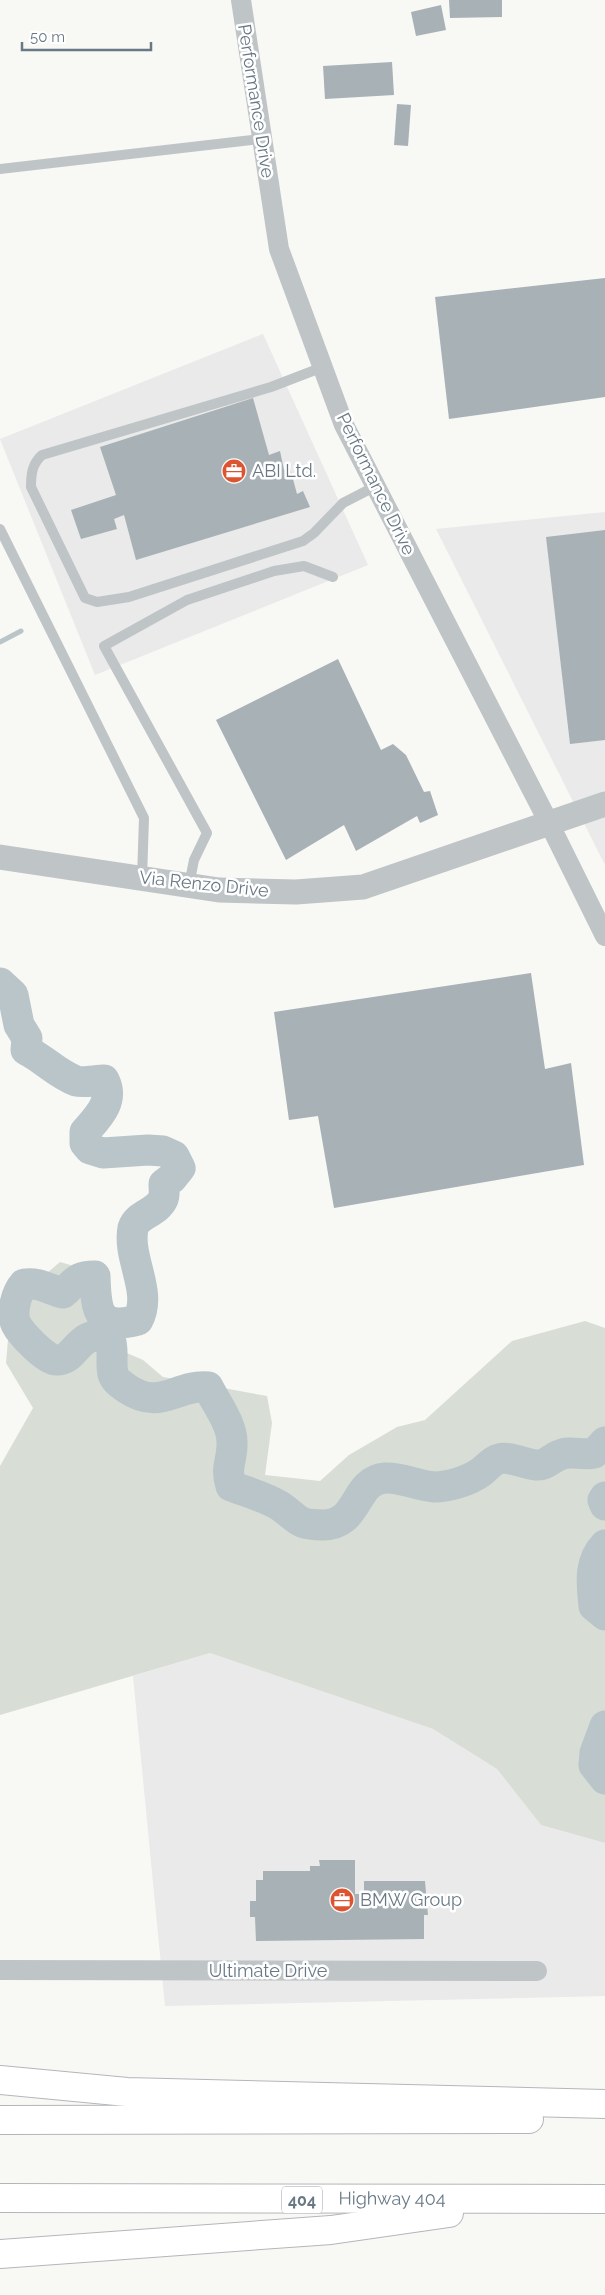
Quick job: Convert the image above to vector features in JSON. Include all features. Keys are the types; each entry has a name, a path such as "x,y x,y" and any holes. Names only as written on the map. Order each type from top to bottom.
{"highway":[{"path":"0,2080 127,2092 605,2104"},
{"path":"0,2120 605,2119"},
{"name":"Highway 404","path":"0,2198 605,2199"},
{"path":"0,2254 331,2230 548,2199"}],"street":[{"name":"Performance Drive","path":"241,0 279,250 344,425 549,823 605,936"},
{"name":"Via Renzo Drive","path":"0,857 219,890 296,892 363,887 605,804"},
{"name":"Ultimate Drive","path":"0,1970 537,1971"}],"lane":[{"path":"0,169 261,138"},
{"path":"323,367 271,387 42,455 31,473 31,487 85,598 97,602 129,597 303,541 314,534 343,503 376,486"},
{"path":"0,529 144,818 142,878"},
{"path":"188,885 194,860 207,834 104,646 187,600 274,571 304,566 333,577"}],"shaded area":[{"path":"263,334 368,565 95,675 0,439"},
{"path":"605,512 605,865 436,529"},
{"path":"60,1262 94,1272 102,1290 98,1324 108,1345 143,1360 163,1377 267,1396 272,1423 265,1475 320,1481 349,1455 397,1427 425,1420 512,1341 585,1321 605,1328 605,1843 541,1825 497,1769 433,1729 210,1653 0,1715 0,1466 33,1408 6,1363 11,1304"},
{"path":"210,1653 433,1729 497,1769 541,1825 605,1843 605,1996 165,2006 133,1676"}],"building":[{"path":"449,0 502,0 502,17 450,18"},
{"path":"441,5 446,30 416,36 411,12"},
{"path":"392,62 394,95 325,99 323,66"},
{"path":"397,104 411,105 408,146 394,145"},
{"path":"605,278 605,397 449,419 435,297"},
{"path":"253,398 269,455 280,451 284,470 290,468 297,494 303,491 310,507 136,560 124,515 114,519 117,529 81,539 71,510 116,495 100,447"},
{"path":"605,530 605,740 570,744 546,537"},
{"path":"338,659 381,750 393,744 406,755 424,792 430,791 438,815 420,823 417,816 356,851 344,825 286,860 216,720"},
{"path":"531,973 545,1069 571,1063 584,1165 334,1208 318,1116 289,1120 274,1012"},
{"name":"BMW Group","path":"319,1860 355,1860 355,1894 364,1894 364,1881 425,1881 428,1915 424,1915 424,1939 256,1941 255,1917 250,1917 250,1901 256,1901 256,1880 263,1880 263,1871 310,1871 310,1866 320,1866"}],"waterway":[{"path":"0,642 21,631"},
{"path":"0,983 13,995 19,1025 27,1038 26,1050 76,1081 104,1080 108,1095 104,1108 85,1132 85,1143 90,1149 103,1153 163,1151 174,1156 180,1168 164,1184 164,1196 160,1204 135,1223 133,1228 133,1251 143,1298 138,1320 114,1323 101,1315 96,1299 95,1276 80,1278 63,1293 34,1284 24,1284 21,1288 14,1309 16,1324 28,1340 46,1356 56,1360 63,1359 89,1337 109,1335 112,1346 112,1369 114,1376 122,1385 138,1395 149,1398 159,1397 187,1389 208,1387 227,1422 232,1437 229,1469 231,1486 262,1497 280,1506 298,1520 308,1524 323,1525 335,1523 344,1518 367,1487 375,1481 385,1478 434,1487 446,1486 471,1478 499,1459 503,1458 540,1465 564,1454 594,1453 605,1442"},
{"path":"605,1497 603,1500 605,1505"},
{"path":"605,1545 596,1559 592,1574 594,1606 605,1615"},
{"path":"605,1726 595,1753 594,1765 605,1779"}],"place":[{"name":"ABI Ltd.","path":"234,471"},
{"name":"BMW Group","path":"342,1900"}]}
